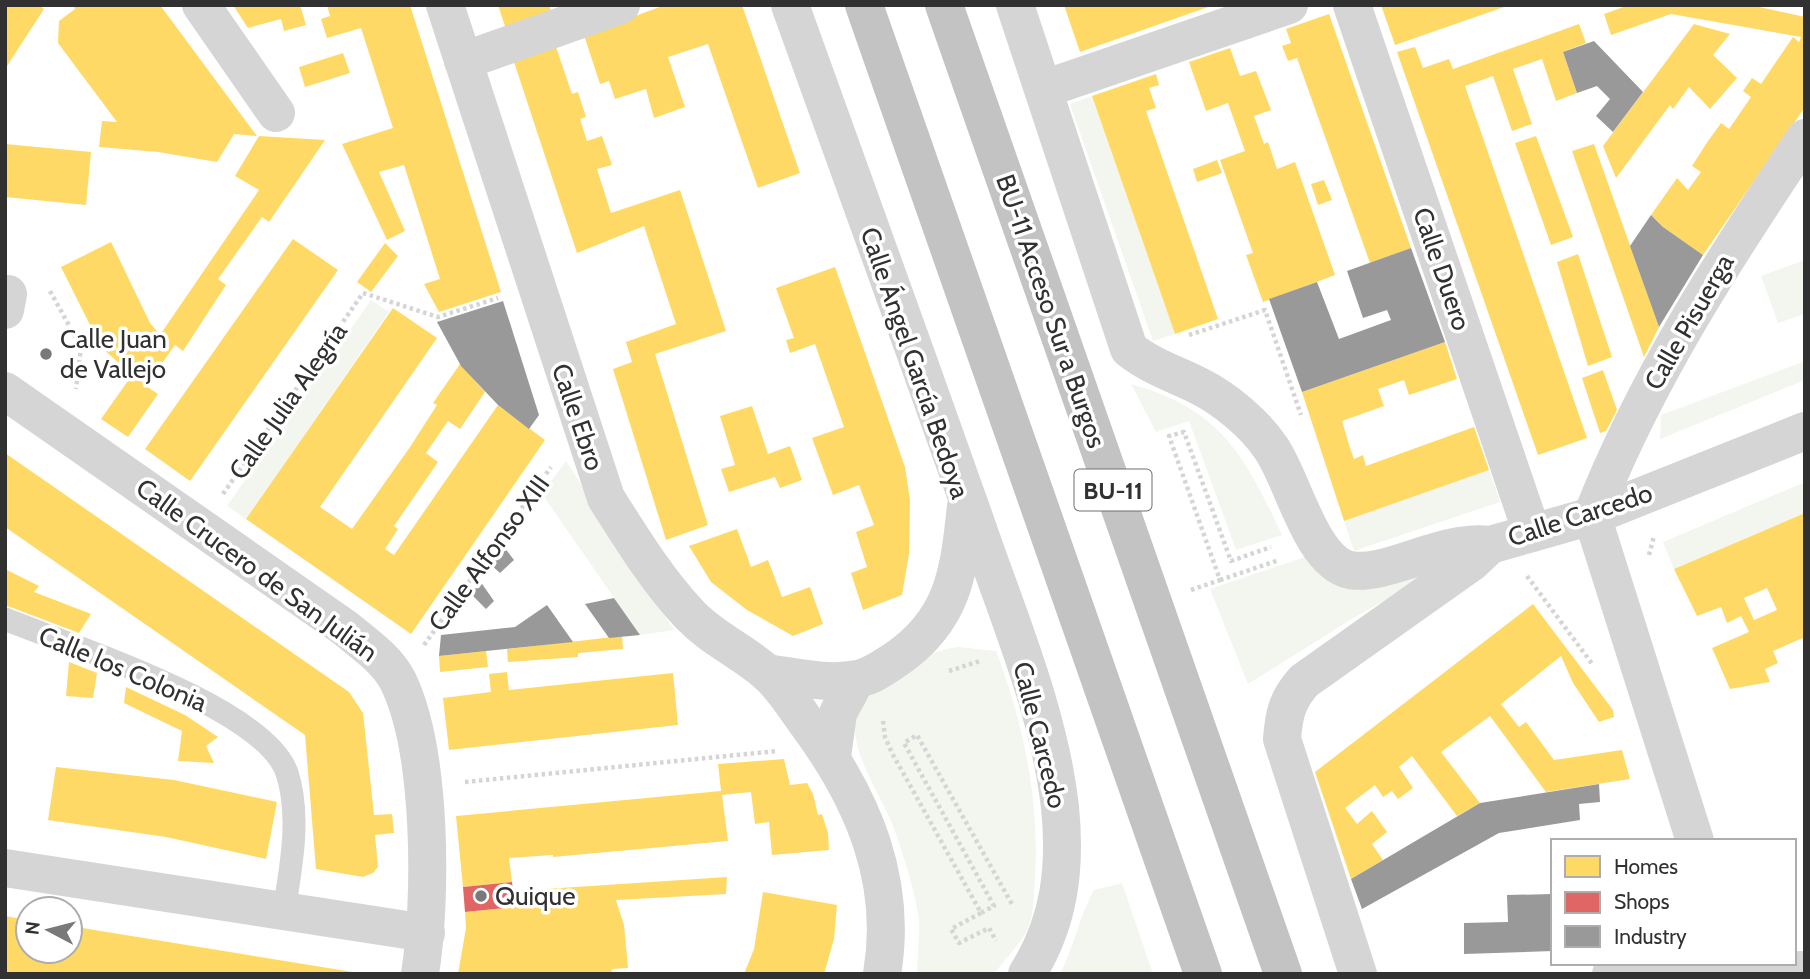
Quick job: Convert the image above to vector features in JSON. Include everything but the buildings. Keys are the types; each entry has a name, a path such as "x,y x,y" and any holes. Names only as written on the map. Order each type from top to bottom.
{"highway":[{"name":"BU-11","path":"864,5 1203,974"},
{"name":"BU-11 Acceso Sur a Burgos","path":"944,5 1283,974"}],"street":[{"path":"201,5 276,113"},
{"name":"Calle Ebro","path":"445,5 606,498 649,566 690,615 715,639 767,673 832,757"},
{"path":"463,61 621,5"},
{"name":"Calle Ángel García Bedoya","path":"767,673 814,680 856,680 876,673 905,654 938,619 949,600 957,574 967,497 790,5"},
{"path":"1015,5 1129,349 1143,360 1202,387 1237,412 1271,448 1320,547 1340,568 1366,571 1456,544 1490,545"},
{"path":"1044,89 1289,5"},
{"name":"Calle Duero","path":"1352,5 1532,533"},
{"name":"Calle Pisuerga","path":"1592,516 1608,476 1667,354 1724,260 1805,138"},
{"name":"Calle Crucero de San Julián","path":"5,391 345,628 375,652 397,680 411,721 421,783 429,892 419,974"},
{"name":"Calle Carcedo","path":"1359,974 1282,739 1284,715 1290,696 1304,681 1472,562 1490,545 1592,516 1805,431"},
{"name":"Calle Carcedo","path":"967,497 1036,702 1060,806 1063,869 1056,912 1034,962"},
{"path":"1592,516 1694,839"},
{"path":"856,680 838,713 832,757 870,831 885,888 885,953 882,974"},
{"path":"5,868 426,933"},
{"path":"1611,974 1736,969 1805,970"}],"lane":[{"name":"Calle los Colonia","path":"5,619 186,692 229,716 265,744 286,770 295,804 284,911"}],"path":[{"path":"47,289 81,346 75,391"},
{"name":"Calle Julia Alegría","path":"220,497 363,293 438,317 508,295"},
{"path":"1220,580 1169,436 1184,432 1231,561 1283,543"},
{"name":"Calle Alfonso XIII","path":"419,652 552,465"},
{"path":"1649,557 1654,534 1667,529"},
{"path":"1207,585 1290,556"},
{"path":"885,710 885,737 892,753 981,913"},
{"path":"917,736 1005,893 1034,962 1008,959 989,928 959,943 951,929 994,906 904,743 917,736"},
{"path":"457,783 785,750"}],"shaded area":[{"path":"1092,96 1175,334 1153,341 1070,104"},
{"path":"1805,260 1805,314 1778,323 1761,276"},
{"path":"371,300 389,312 246,519 227,506"},
{"path":"1805,361 1805,380 1660,439 1661,415"},
{"path":"1131,384 1162,394 1187,407 1209,422 1226,439 1242,459 1282,535 1236,550 1189,421 1156,432"},
{"path":"566,461 674,630 640,635 542,494"},
{"path":"1489,470 1500,502 1354,551 1344,521"},
{"path":"1805,482 1805,513 1674,569 1663,542"},
{"path":"1308,556 1462,557 1355,617 1248,684 1210,589"},
{"path":"958,647 996,651 1006,678 1022,734 1032,791 1036,849 1033,908 1026,932 994,974 917,974 919,920 915,898 893,826 857,746 854,715 875,692 900,671 928,655"},
{"path":"1122,883 1153,974 1060,974 1094,890"}],"place":[{"name":"Calle Juan de Vallejo","path":"46,354"},
{"name":"Quique","path":"481,896"}]}
